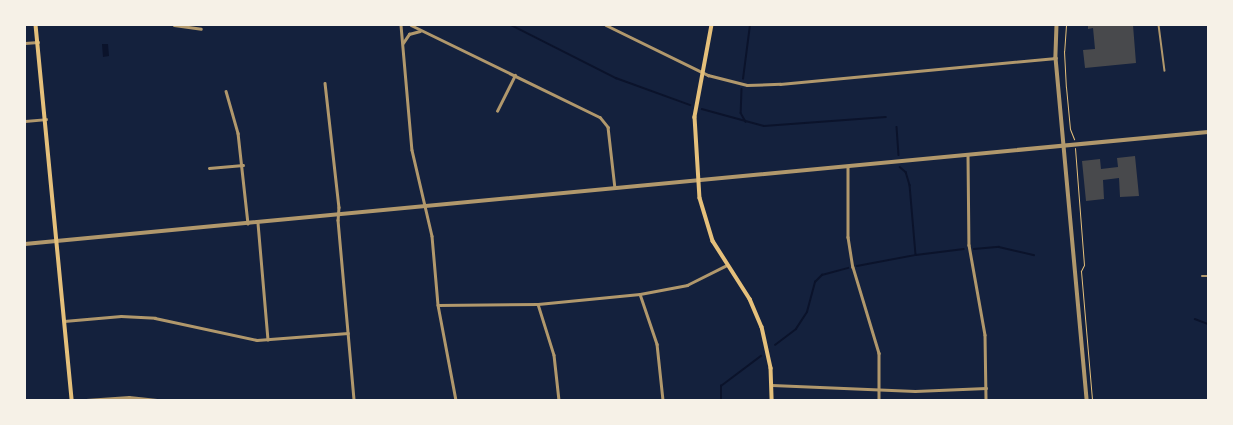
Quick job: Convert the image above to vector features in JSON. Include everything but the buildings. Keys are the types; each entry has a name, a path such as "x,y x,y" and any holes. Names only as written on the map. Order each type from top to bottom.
{"main road":[{"path":"36,25 72,400"},
{"path":"712,25 702,72 695,117 699,181 708,228 727,265 750,299 759,320 768,350 772,400"}],"street":[{"path":"174,25 201,29"},
{"path":"400,25 412,150 435,255 438,305 456,400"},
{"path":"411,25 420,31 592,113 605,122 610,139 615,188"},
{"path":"606,25 702,72 734,83 763,86 1056,58"},
{"path":"1057,25 1056,58 1087,400"},
{"path":"402,44 409,34 420,31"},
{"path":"25,43 38,42"},
{"path":"497,111 515,76"},
{"path":"325,83 354,400"},
{"path":"226,91 238,133 243,165 248,224"},
{"path":"25,121 46,119"},
{"path":"25,244 1208,132"},
{"path":"968,155 970,252 985,334 986,400"},
{"path":"209,168 243,165"},
{"path":"848,167 847,210 851,253 856,281 877,343 879,400"},
{"path":"258,223 268,340"},
{"path":"438,305 538,304 640,294 687,285 727,265"},
{"path":"1202,276 1208,276"},
{"path":"640,294 657,344 663,400"},
{"path":"538,304 554,355 559,400"},
{"path":"64,321 121,316 154,318 189,324 234,337 268,340 348,333"},
{"path":"772,385 937,391 986,388"},
{"path":"86,400 129,397 159,400"}],"lane":[{"path":"1159,25 1165,71"}],"path":[{"path":"1066,25 1064,50 1066,87 1075,144 1074,169 1084,265 1080,271 1092,400"}],"water":[{"path":"102,44 108,44 109,56 103,57"}],"waterway":[{"path":"511,25 616,78 690,105"},
{"path":"743,79 750,25"},
{"path":"742,89 741,113 746,122"},
{"path":"702,109 764,126 886,117"},
{"path":"897,127 899,155"},
{"path":"900,167 906,172 910,185 916,255 964,249"},
{"path":"974,249 999,247 1034,255"},
{"path":"857,266 916,255"},
{"path":"775,345 796,329 807,312 815,282 822,275 848,268"},
{"path":"1195,319 1208,324"},
{"path":"721,400 721,386 761,356"}]}
